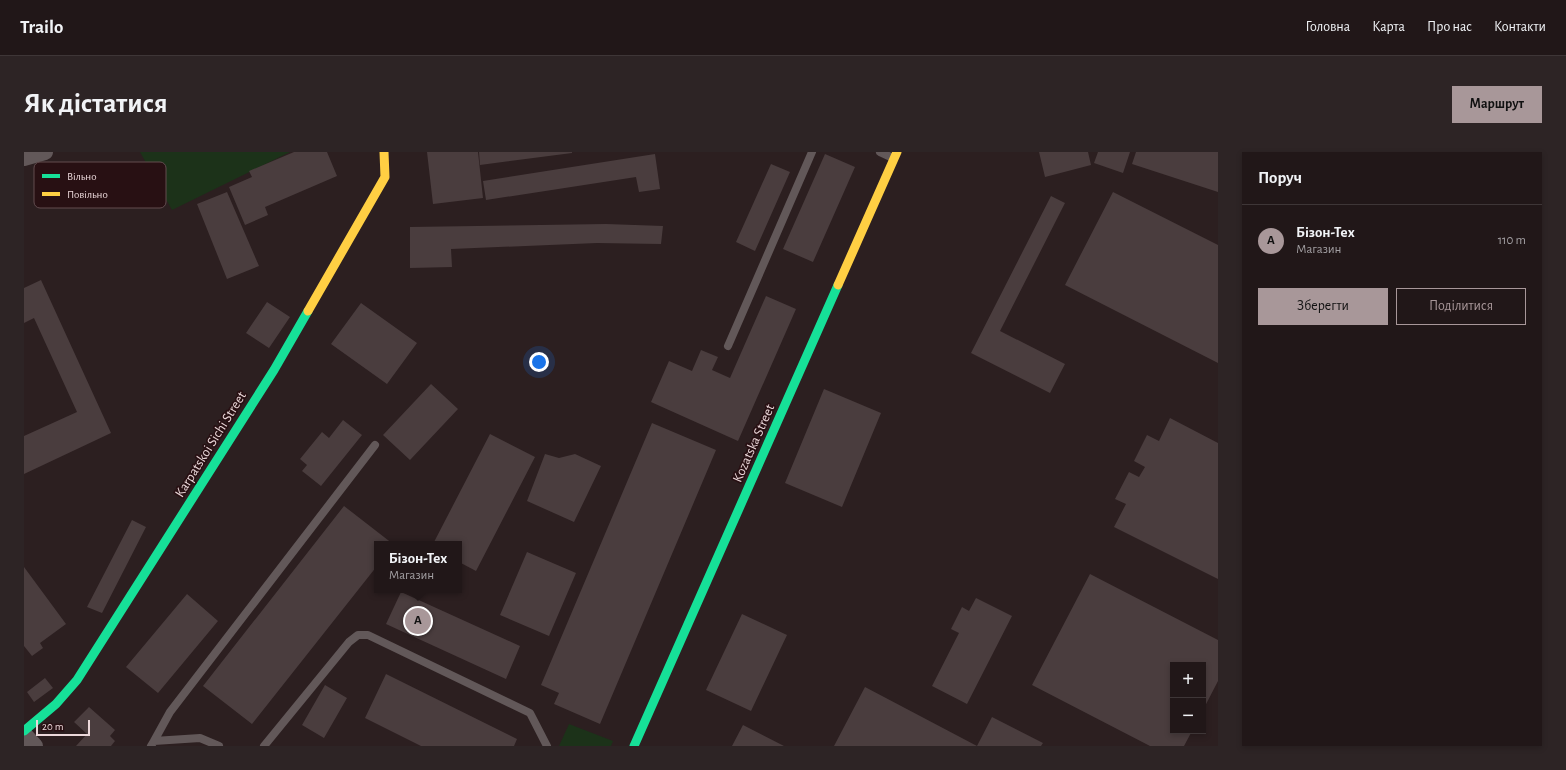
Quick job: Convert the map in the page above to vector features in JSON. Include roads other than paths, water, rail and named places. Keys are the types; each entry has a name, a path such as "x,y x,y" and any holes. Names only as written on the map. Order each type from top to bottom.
{"street":[{"path":"24,158 45,152"},
{"name":"Karpatskoi Sichi Street","path":"24,732 56,704 77,680 274,370 385,177 384,152"},
{"name":"Kozatska Street","path":"634,746 895,155"},
{"path":"24,732 35,746"}],"lane":[{"path":"728,346 812,152"},
{"path":"880,152 895,155"},
{"path":"152,743 170,712 375,445"},
{"path":"264,746 349,642 358,635 368,635 530,713 547,746"},
{"path":"152,743 200,738 219,746"}],"place":[{"name":"Бізон-Тех","path":"418,621"}]}
